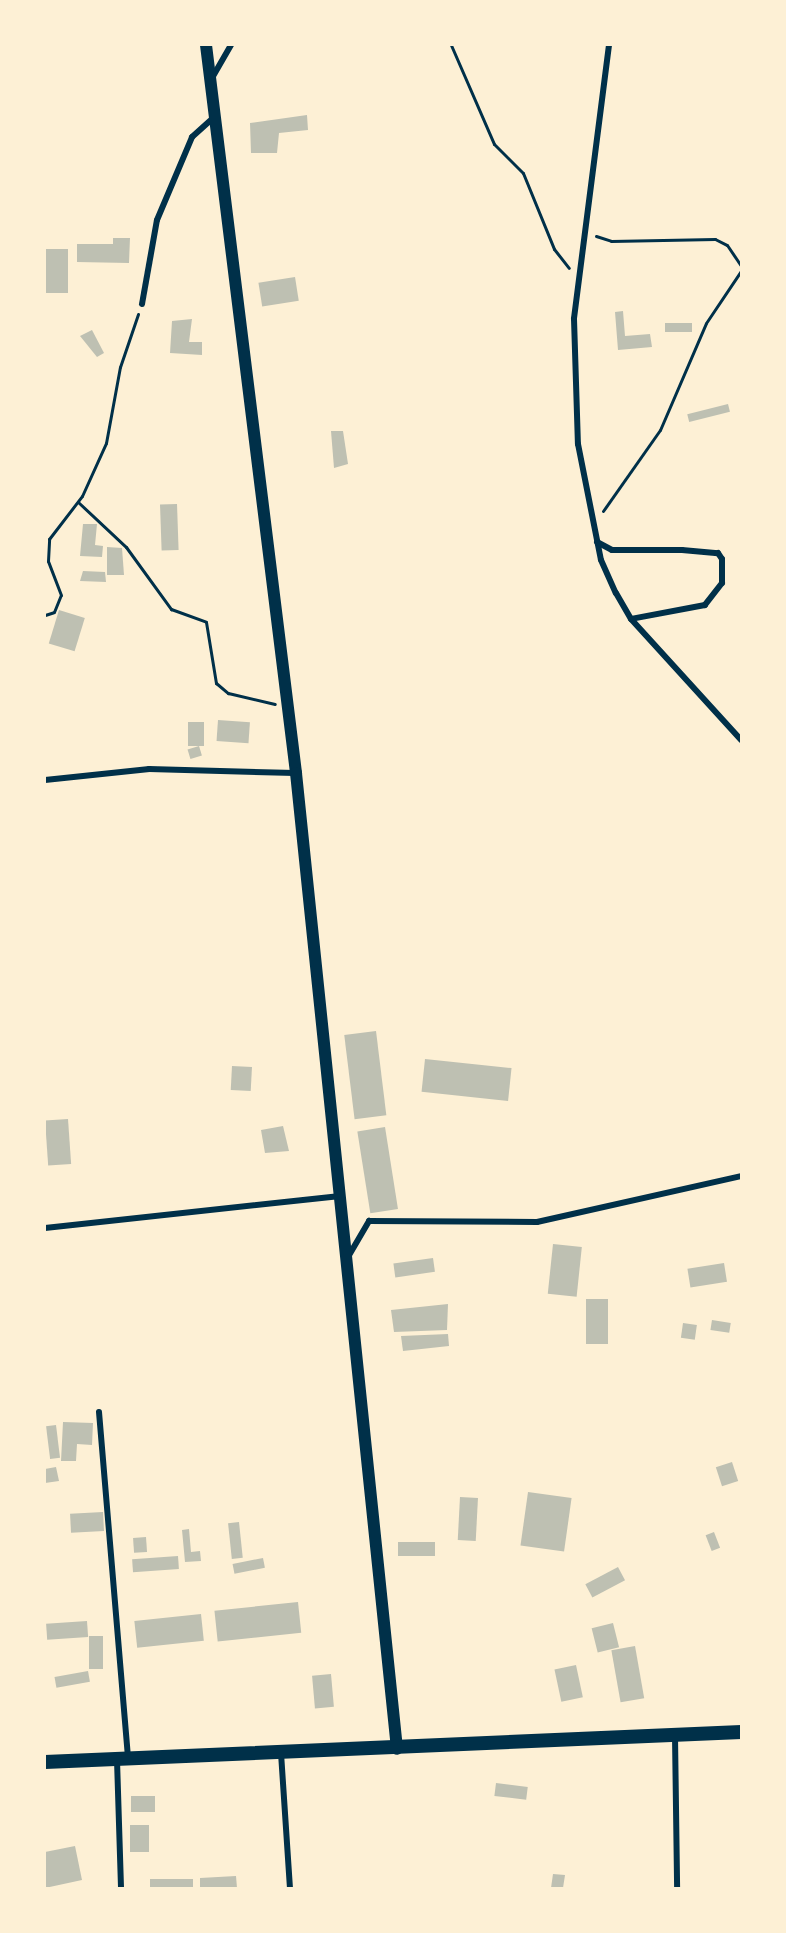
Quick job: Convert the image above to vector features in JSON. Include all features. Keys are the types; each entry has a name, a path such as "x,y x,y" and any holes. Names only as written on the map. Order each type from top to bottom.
{"main road":[{"path":"206,45 285,706 296,773 340,1196 343,1266 397,1749"},
{"path":"45,1762 397,1749 741,1732"}],"street":[{"path":"210,83 231,45"},
{"path":"609,45 578,279 573,415 597,542 631,619 741,740"},
{"path":"142,304 157,220 192,137 216,116"},
{"path":"597,542 612,550 682,550 718,553 722,559 722,583 705,605 631,619"},
{"path":"45,780 138,769 296,773"},
{"path":"343,1266 369,1221 537,1222 698,1190 741,1176"},
{"path":"45,1228 340,1196"},
{"path":"99,1412 122,1760 121,1888"},
{"path":"675,1735 677,1888"},
{"path":"281,1753 290,1888"}],"path":[{"path":"451,45 494,144 523,173 554,249 578,279"},
{"path":"586,232 611,241 715,239 727,245 741,266"},
{"path":"594,524 660,430 706,323 741,271"},
{"path":"45,615 54,612 61,595 46,553 49,539 78,502 106,443 120,367 142,304"},
{"path":"78,502 126,547 171,609 206,622 212,670 222,689 285,706"}],"building":[{"path":"307,115 308,130 279,133 277,153 251,153 250,123"},
{"path":"113,238 130,238 129,263 77,262 77,244 113,244"},
{"path":"45,249 68,249 68,293 45,293"},
{"path":"295,277 299,301 262,306 258,283"},
{"path":"623,311 625,336 650,334 652,347 618,350 615,312"},
{"path":"192,319 189,342 202,342 202,355 170,353 172,321"},
{"path":"665,323 692,323 692,332 665,332"},
{"path":"92,330 104,353 97,357 80,336"},
{"path":"728,404 730,412 689,422 687,414"},
{"path":"331,431 343,431 348,464 334,468"},
{"path":"177,504 179,550 162,551 160,505"},
{"path":"83,524 97,524 95,545 103,546 102,557 80,556"},
{"path":"107,547 122,548 124,575 107,575"},
{"path":"83,571 105,572 106,582 80,581"},
{"path":"59,610 85,618 75,651 49,643"},
{"path":"218,720 250,722 248,743 217,741"},
{"path":"188,722 204,722 204,746 188,746"},
{"path":"199,746 202,756 190,759 188,750"},
{"path":"376,1031 386,1115 355,1119 344,1035"},
{"path":"425,1059 512,1068 508,1101 422,1092"},
{"path":"232,1066 252,1067 251,1091 231,1090"},
{"path":"68,1119 71,1164 48,1165 45,1121"},
{"path":"283,1126 289,1151 265,1153 261,1130"},
{"path":"385,1127 398,1209 370,1213 357,1131"},
{"path":"553,1244 582,1247 577,1297 548,1294"},
{"path":"433,1258 435,1272 395,1277 393,1264"},
{"path":"724,1263 727,1282 690,1288 687,1269"},
{"path":"586,1299 608,1299 608,1344 586,1344"},
{"path":"448,1304 447,1330 394,1332 391,1310"},
{"path":"712,1320 731,1323 729,1333 710,1330"},
{"path":"683,1323 697,1325 695,1340 681,1338"},
{"path":"448,1334 449,1346 403,1351 401,1336"},
{"path":"63,1422 93,1423 92,1445 77,1444 76,1461 61,1461"},
{"path":"56,1425 60,1458 50,1459 46,1426"},
{"path":"732,1462 738,1481 722,1486 716,1467"},
{"path":"56,1467 59,1481 45,1483 45,1469"},
{"path":"528,1492 572,1498 564,1552 520,1545"},
{"path":"460,1497 478,1498 476,1541 458,1540"},
{"path":"103,1512 104,1531 71,1533 70,1514"},
{"path":"239,1522 243,1558 232,1559 228,1523"},
{"path":"189,1529 191,1552 200,1551 201,1561 185,1562 182,1530"},
{"path":"714,1532 720,1548 712,1551 706,1535"},
{"path":"146,1537 147,1552 134,1553 133,1538"},
{"path":"398,1542 435,1542 435,1556 398,1556"},
{"path":"178,1556 179,1569 133,1572 132,1559"},
{"path":"263,1558 265,1568 234,1574 233,1564"},
{"path":"618,1567 625,1580 592,1598 585,1584"},
{"path":"298,1602 301,1633 218,1642 214,1611"},
{"path":"201,1614 204,1641 137,1648 134,1621"},
{"path":"87,1621 88,1637 47,1640 46,1624"},
{"path":"613,1623 619,1647 598,1653 592,1628"},
{"path":"89,1636 103,1636 103,1669 89,1669"},
{"path":"635,1646 644,1698 621,1702 611,1650"},
{"path":"576,1665 583,1697 561,1702 554,1670"},
{"path":"88,1671 90,1682 56,1688 55,1677"},
{"path":"331,1674 334,1707 315,1709 312,1676"},
{"path":"496,1783 528,1787 526,1800 494,1796"},
{"path":"131,1796 155,1796 155,1812 131,1812"},
{"path":"130,1825 149,1825 149,1852 130,1852"},
{"path":"75,1846 82,1880 45,1888 45,1852"},
{"path":"553,1874 565,1875 563,1888 551,1888"},
{"path":"236,1876 237,1888 200,1888 200,1878"},
{"path":"150,1879 193,1879 193,1888 150,1888"}]}
